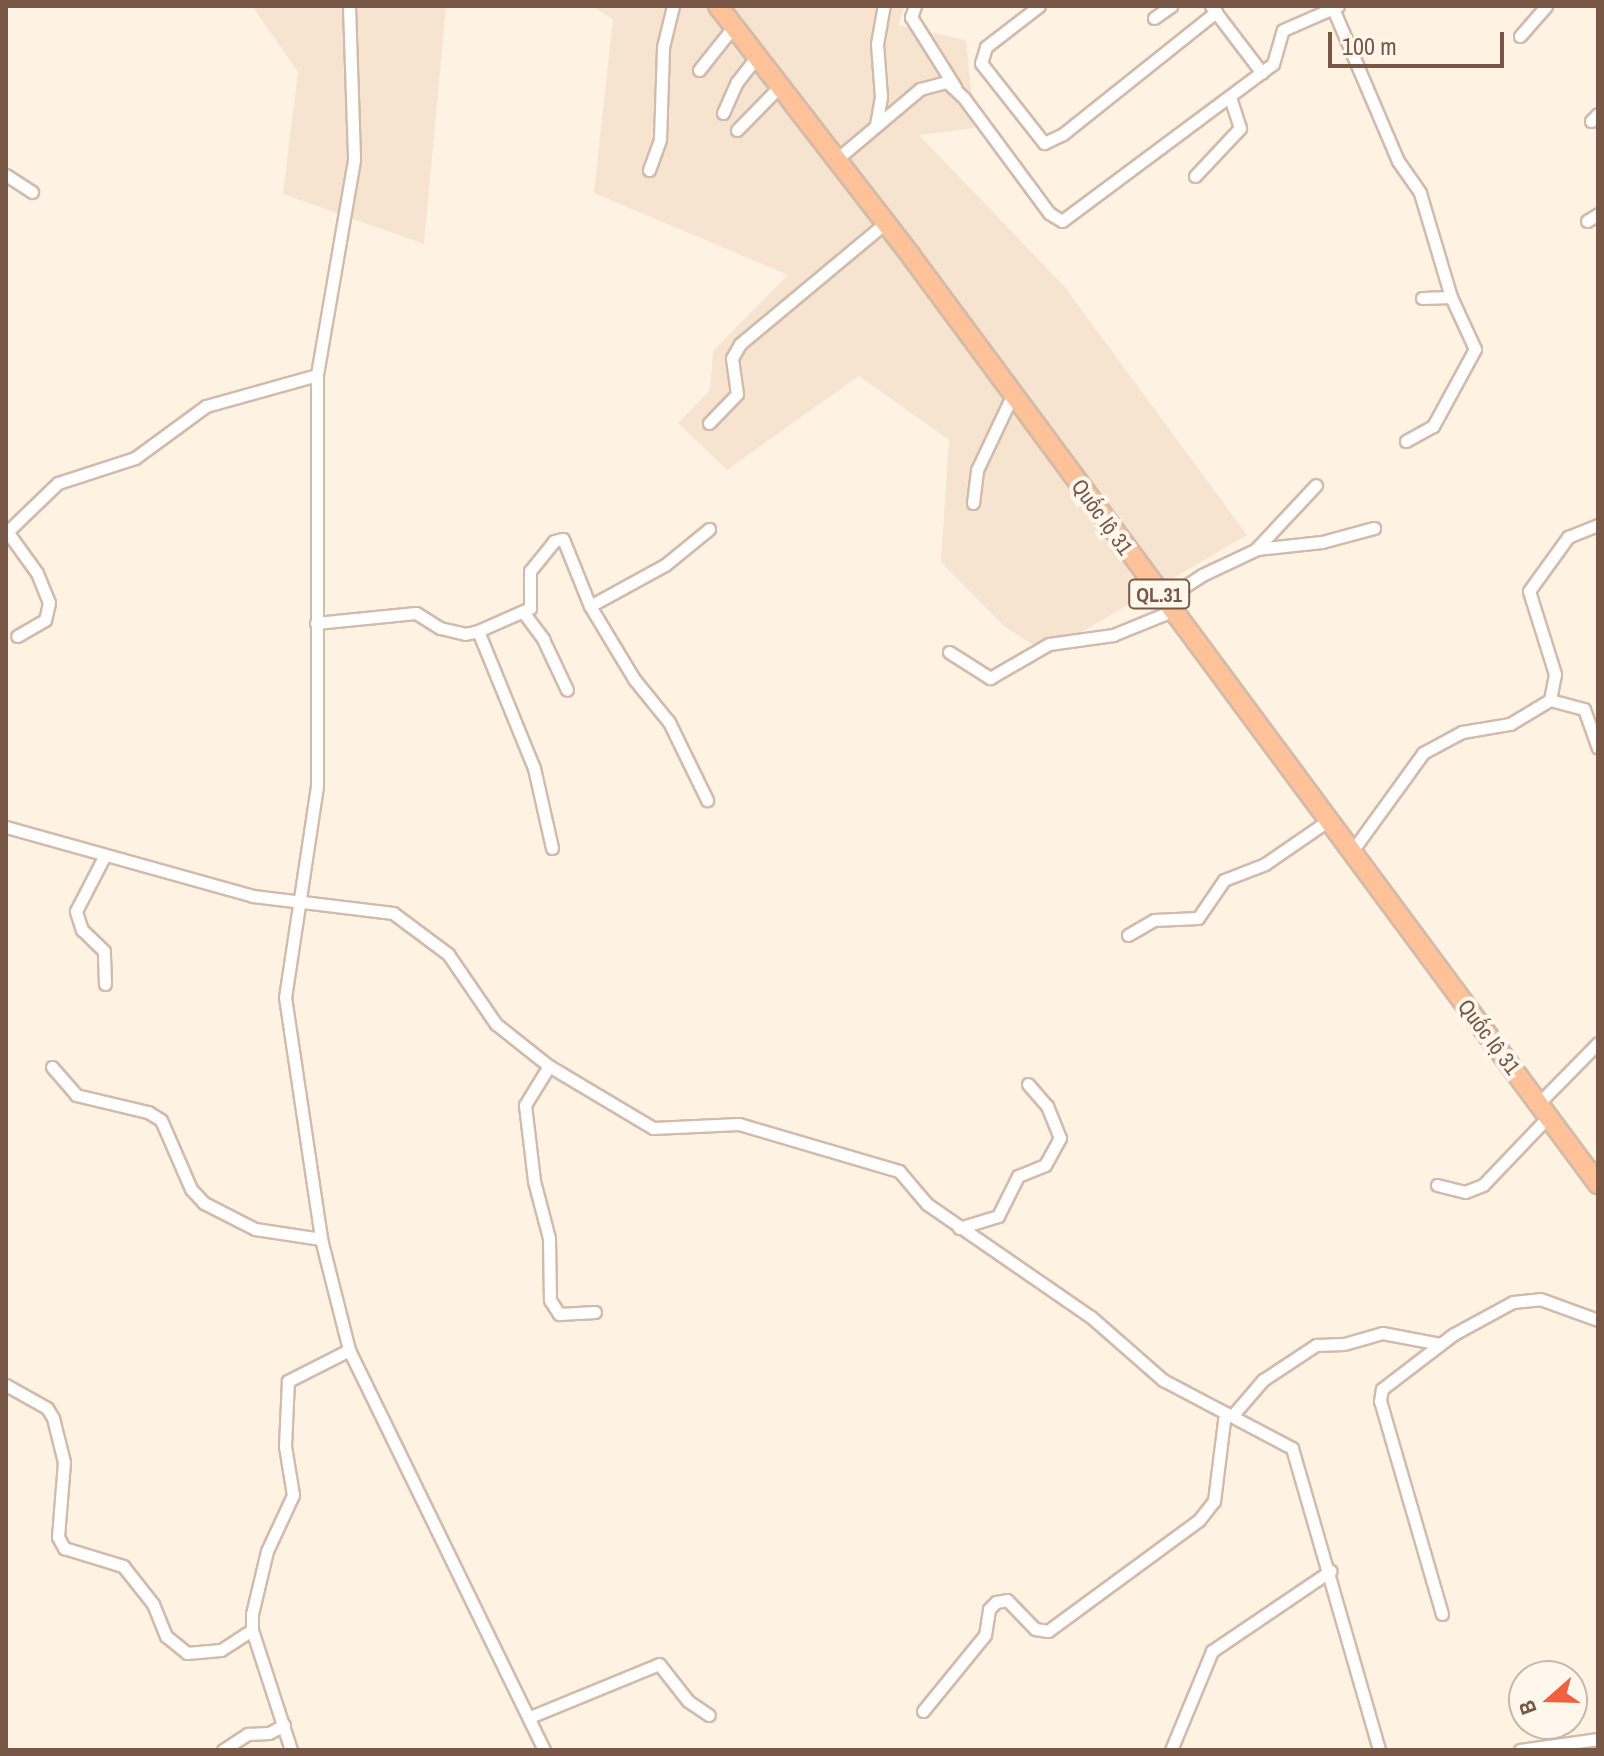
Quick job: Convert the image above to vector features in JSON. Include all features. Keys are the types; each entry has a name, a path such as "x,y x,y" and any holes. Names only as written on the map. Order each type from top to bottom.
{"highway":[{"name":"Quốc lộ 31","path":"718,6 1013,394 1166,609 1598,1184"}],"street":[{"path":"349,6 354,160 317,375 317,786 285,997 321,1239 349,1350 544,1750"},
{"path":"649,170 660,139 663,47 673,6"},
{"path":"876,126 881,97 877,44 884,6"},
{"path":"915,6 911,17 955,88 1049,213 1062,221 1262,73 1277,58 1283,30 1336,8 1398,161 1420,193 1451,297 1470,335 1474,358 1433,426 1406,441"},
{"path":"1039,6 986,47 981,63 1044,143 1063,134 1213,9 1262,73"},
{"path":"1154,18 1171,6"},
{"path":"1520,36 1546,6"},
{"path":"699,70 734,26"},
{"path":"723,113 737,82 757,56"},
{"path":"837,159 920,89 937,81 955,88"},
{"path":"737,130 780,86"},
{"path":"1195,176 1240,128 1230,98"},
{"path":"6,175 32,192"},
{"path":"1587,221 1598,214"},
{"path":"709,423 737,394 732,358 740,344 885,223"},
{"path":"1422,298 1451,297"},
{"path":"17,636 45,620 49,603 37,573 7,531 58,483 135,458 206,406 317,375"},
{"path":"973,503 977,470 1013,394"},
{"path":"1257,549 1316,485"},
{"path":"1550,700 1555,674 1529,591 1568,537 1598,525"},
{"path":"949,652 990,678 1049,644 1113,635 1166,609 1202,575 1257,549 1322,542 1374,528"},
{"path":"590,606 665,565 709,529"},
{"path":"316,623 416,613 440,628 465,634 478,631 523,612 533,603 530,571 560,538 590,606 634,679 669,722 707,800"},
{"path":"523,612 543,639 567,690"},
{"path":"478,631 534,768 552,848"},
{"path":"1350,855 1413,763 1434,744 1462,732 1510,724 1550,700 1584,709 1598,748"},
{"path":"1128,935 1154,920 1198,918 1224,880 1265,864 1326,822"},
{"path":"6,827 253,896 403,917 448,954 487,1016 549,1066 653,1128 739,1124 885,1166 911,1180 927,1204 1091,1317 1175,1388 1292,1448 1330,1571 1379,1750"},
{"path":"105,855 76,911 82,930 104,951 105,984"},
{"path":"1437,1185 1465,1192 1483,1185 1598,1043"},
{"path":"549,1066 525,1105 534,1181 549,1238 550,1300 559,1314 595,1312"},
{"path":"52,1067 76,1095 148,1112 161,1120 187,1182 204,1203 255,1229 321,1239"},
{"path":"959,1228 998,1216 1018,1176 1045,1165 1060,1138 1047,1106 1028,1084"},
{"path":"1442,1614 1380,1401 1385,1385 1440,1344 1501,1307 1525,1299 1540,1299 1598,1320"},
{"path":"923,1711 985,1635 996,1602 1007,1600 1035,1629 1048,1631 1199,1520 1214,1501 1228,1414 1263,1380 1316,1345 1344,1344 1382,1333 1440,1344"},
{"path":"291,1750 252,1630 267,1551 293,1495 285,1446 288,1381 349,1350"},
{"path":"6,1385 47,1408 53,1418 64,1462 58,1537 61,1546 123,1566 153,1604 166,1636 187,1653 221,1650 252,1630"},
{"path":"1171,1750 1212,1651 1330,1571"},
{"path":"530,1717 659,1664 688,1701 709,1715"},
{"path":"223,1750 248,1734 269,1733 284,1725"},
{"path":"1520,1750 1598,1739"}],"shaded area":[{"path":"252,6 446,6 424,244 283,194 298,72"},
{"path":"591,6 905,6 898,25 966,40 975,128 919,135 1064,286 1247,535 1046,653 1005,627 941,562 949,440 859,376 727,470 678,423 710,390 713,351 788,275 594,193 613,19"}]}
